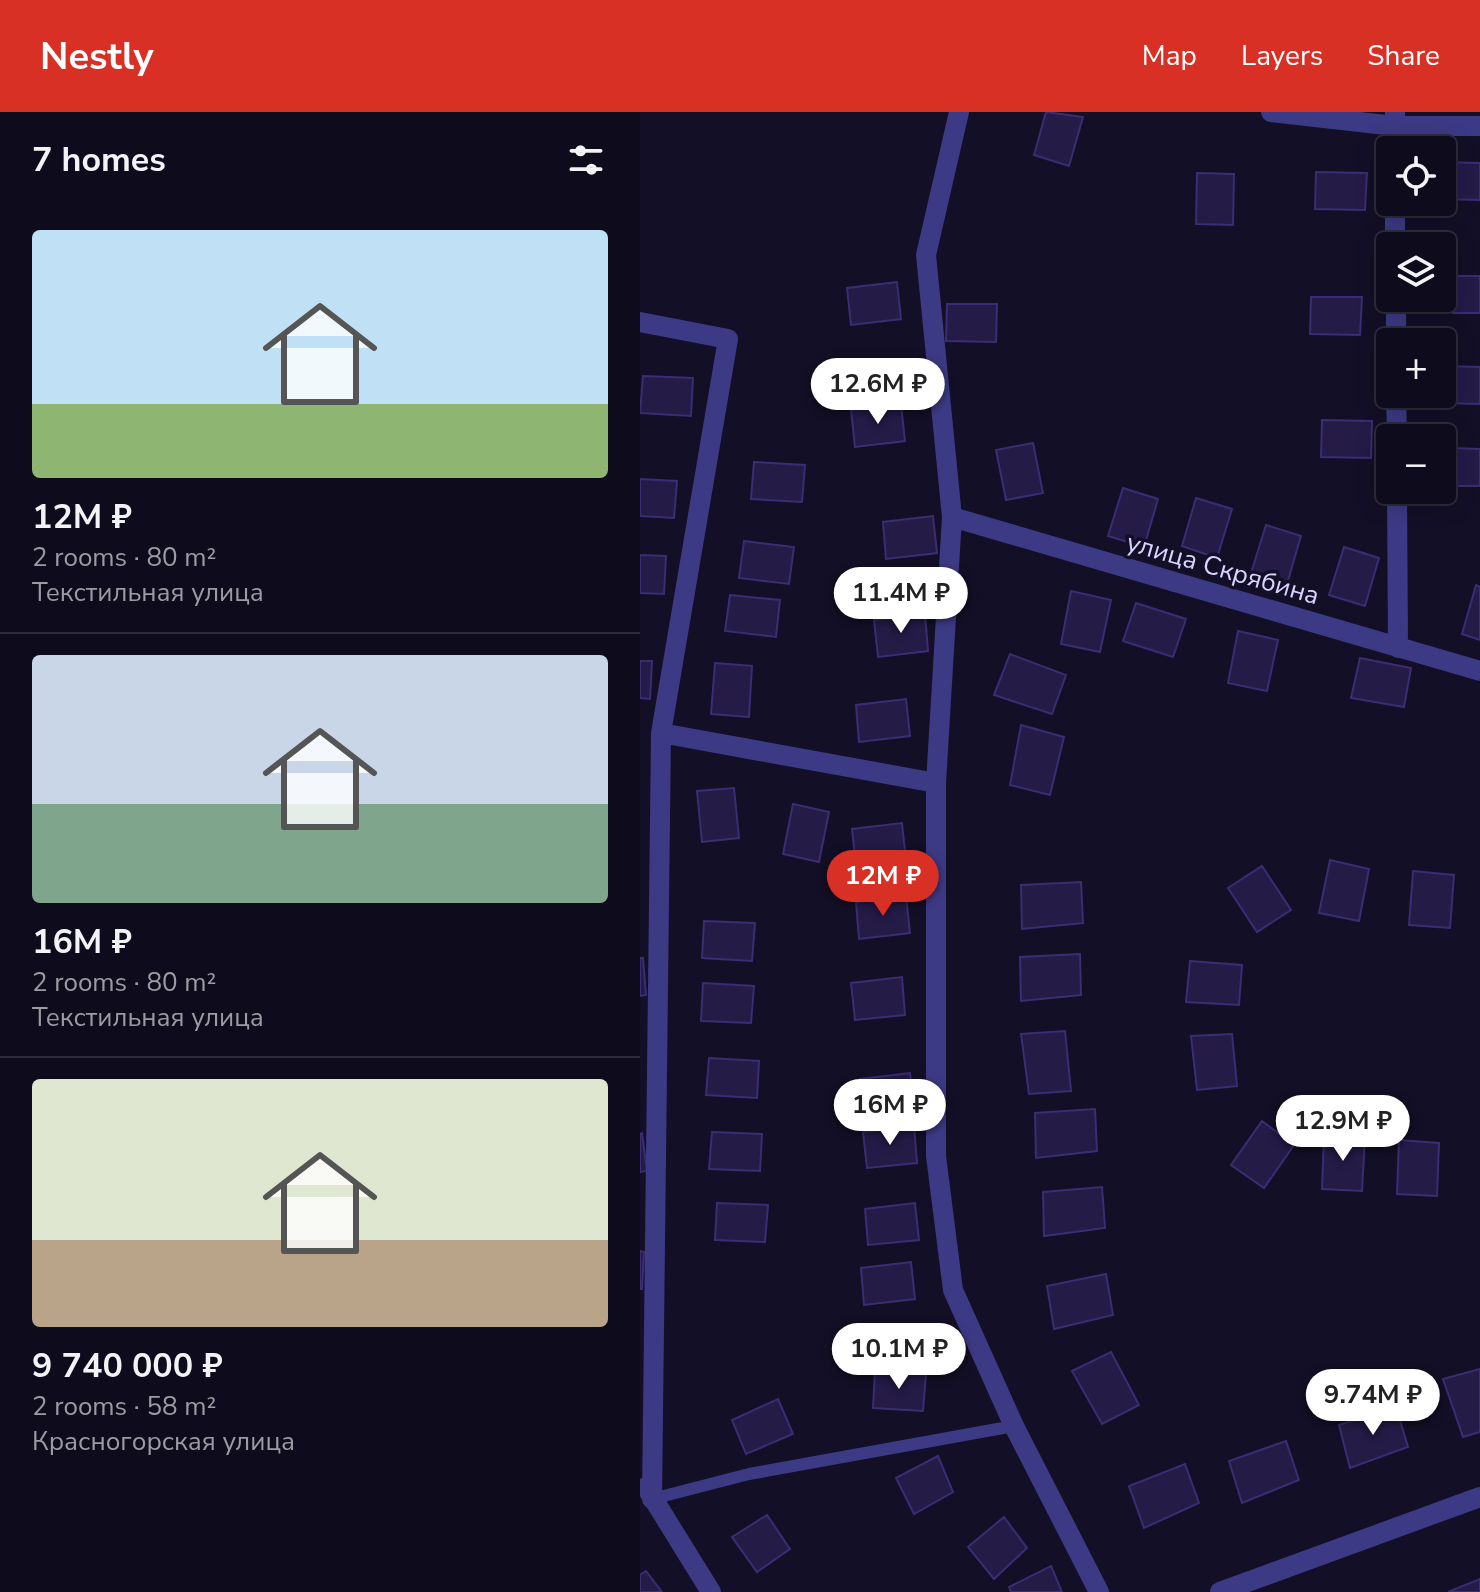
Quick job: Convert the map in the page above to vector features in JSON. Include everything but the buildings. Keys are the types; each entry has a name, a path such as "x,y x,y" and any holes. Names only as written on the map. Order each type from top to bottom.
{"street":[{"path":"959,112 926,255 952,517 936,783 938,1171 953,1290 1014,1426 1099,1592"},
{"path":"1271,112 1480,126"},
{"path":"640,322 728,339 661,733 652,1499"},
{"path":"1397,504 1398,648"},
{"name":"улица Скрябина","path":"952,517 1480,671"},
{"path":"661,733 936,783"},
{"path":"640,1477 711,1592"},
{"path":"1220,1592 1480,1497"}],"lane":[{"path":"652,1499 749,1474 1014,1426"}]}
